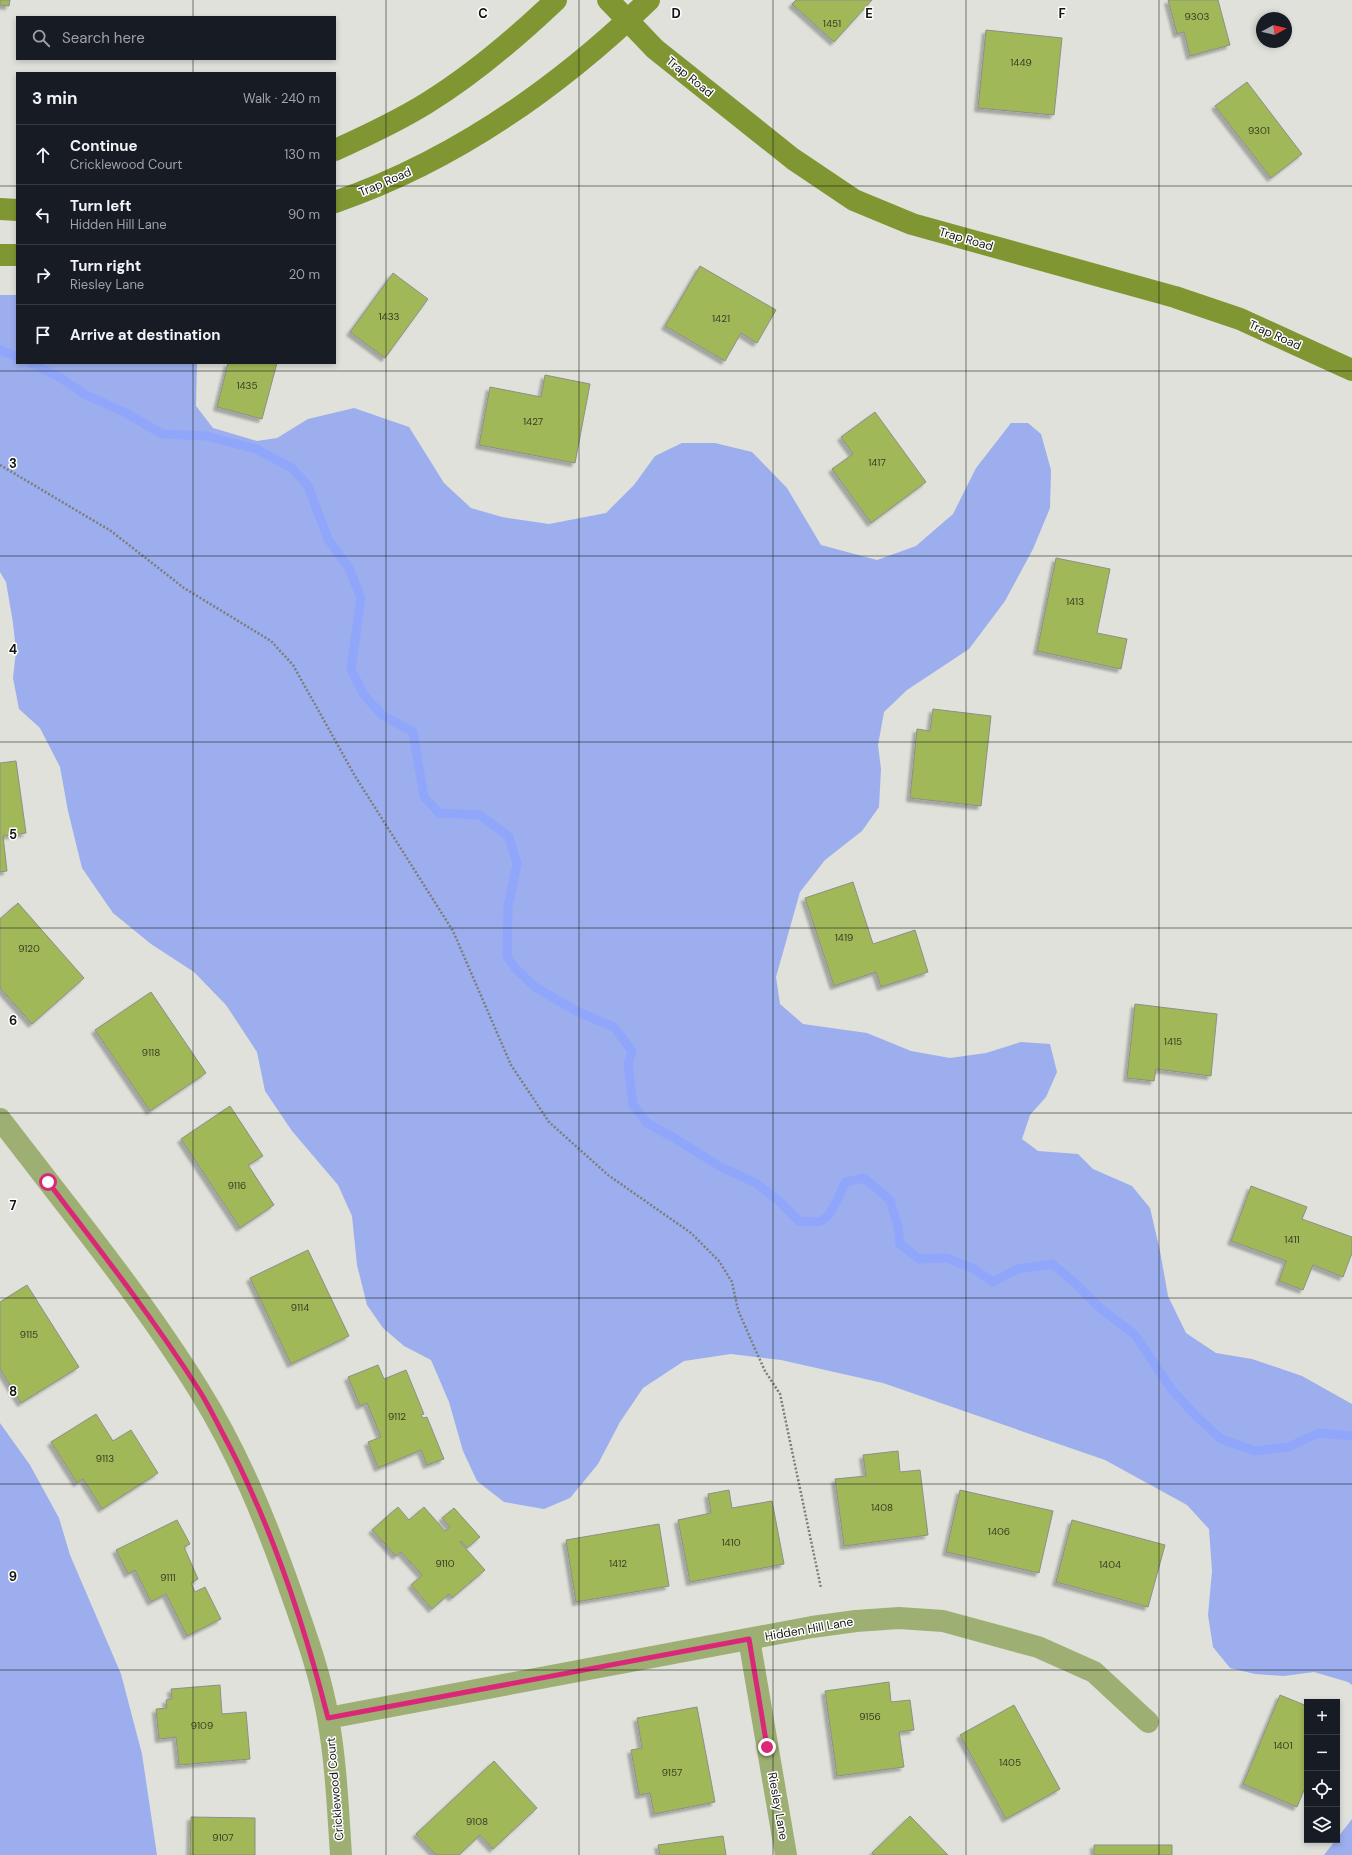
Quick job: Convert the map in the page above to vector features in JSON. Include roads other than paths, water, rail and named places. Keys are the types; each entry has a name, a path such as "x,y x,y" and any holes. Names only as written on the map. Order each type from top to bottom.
{"street":[{"path":"336,150 373,133 433,99 520,34 556,0"},
{"name":"Trap Road","path":"608,0 655,49 787,155 854,200 912,224 1175,297 1240,319 1352,370"},
{"path":"628,21 649,0"},
{"name":"Trap Road","path":"336,202 364,192 404,175 444,155 485,131 570,70 628,21"},
{"path":"0,209 16,210"},
{"path":"0,255 16,254"},
{"name":"Cricklewood Court","path":"0,1119 144,1307 200,1392 239,1464 272,1538 309,1644 328,1718 341,1855"},
{"name":"Hidden Hill Lane","path":"328,1718 856,1620 899,1618 942,1621 1038,1647 1094,1672 1148,1722"},
{"name":"Riesley Lane","path":"749,1639 786,1855"}],"waterway":[{"path":"0,350 16,357"},
{"path":"33,364 59,377 86,395 124,412 162,434 206,436 256,449 292,468 308,486 328,539 349,568 361,598 351,669 364,695 382,715 413,732 424,797 439,813 480,815 509,837 517,864 508,907 507,956 515,968 535,987 576,1011 614,1027 632,1051 628,1064 633,1105 647,1123 721,1167 756,1183 779,1201 799,1221 821,1221 829,1214 846,1182 864,1178 890,1200 898,1227 900,1244 919,1259 947,1258 974,1269 993,1282 1017,1269 1052,1264 1074,1282 1100,1308 1135,1335 1172,1390 1197,1417 1221,1439 1255,1451 1288,1447 1319,1433 1352,1436"}]}
